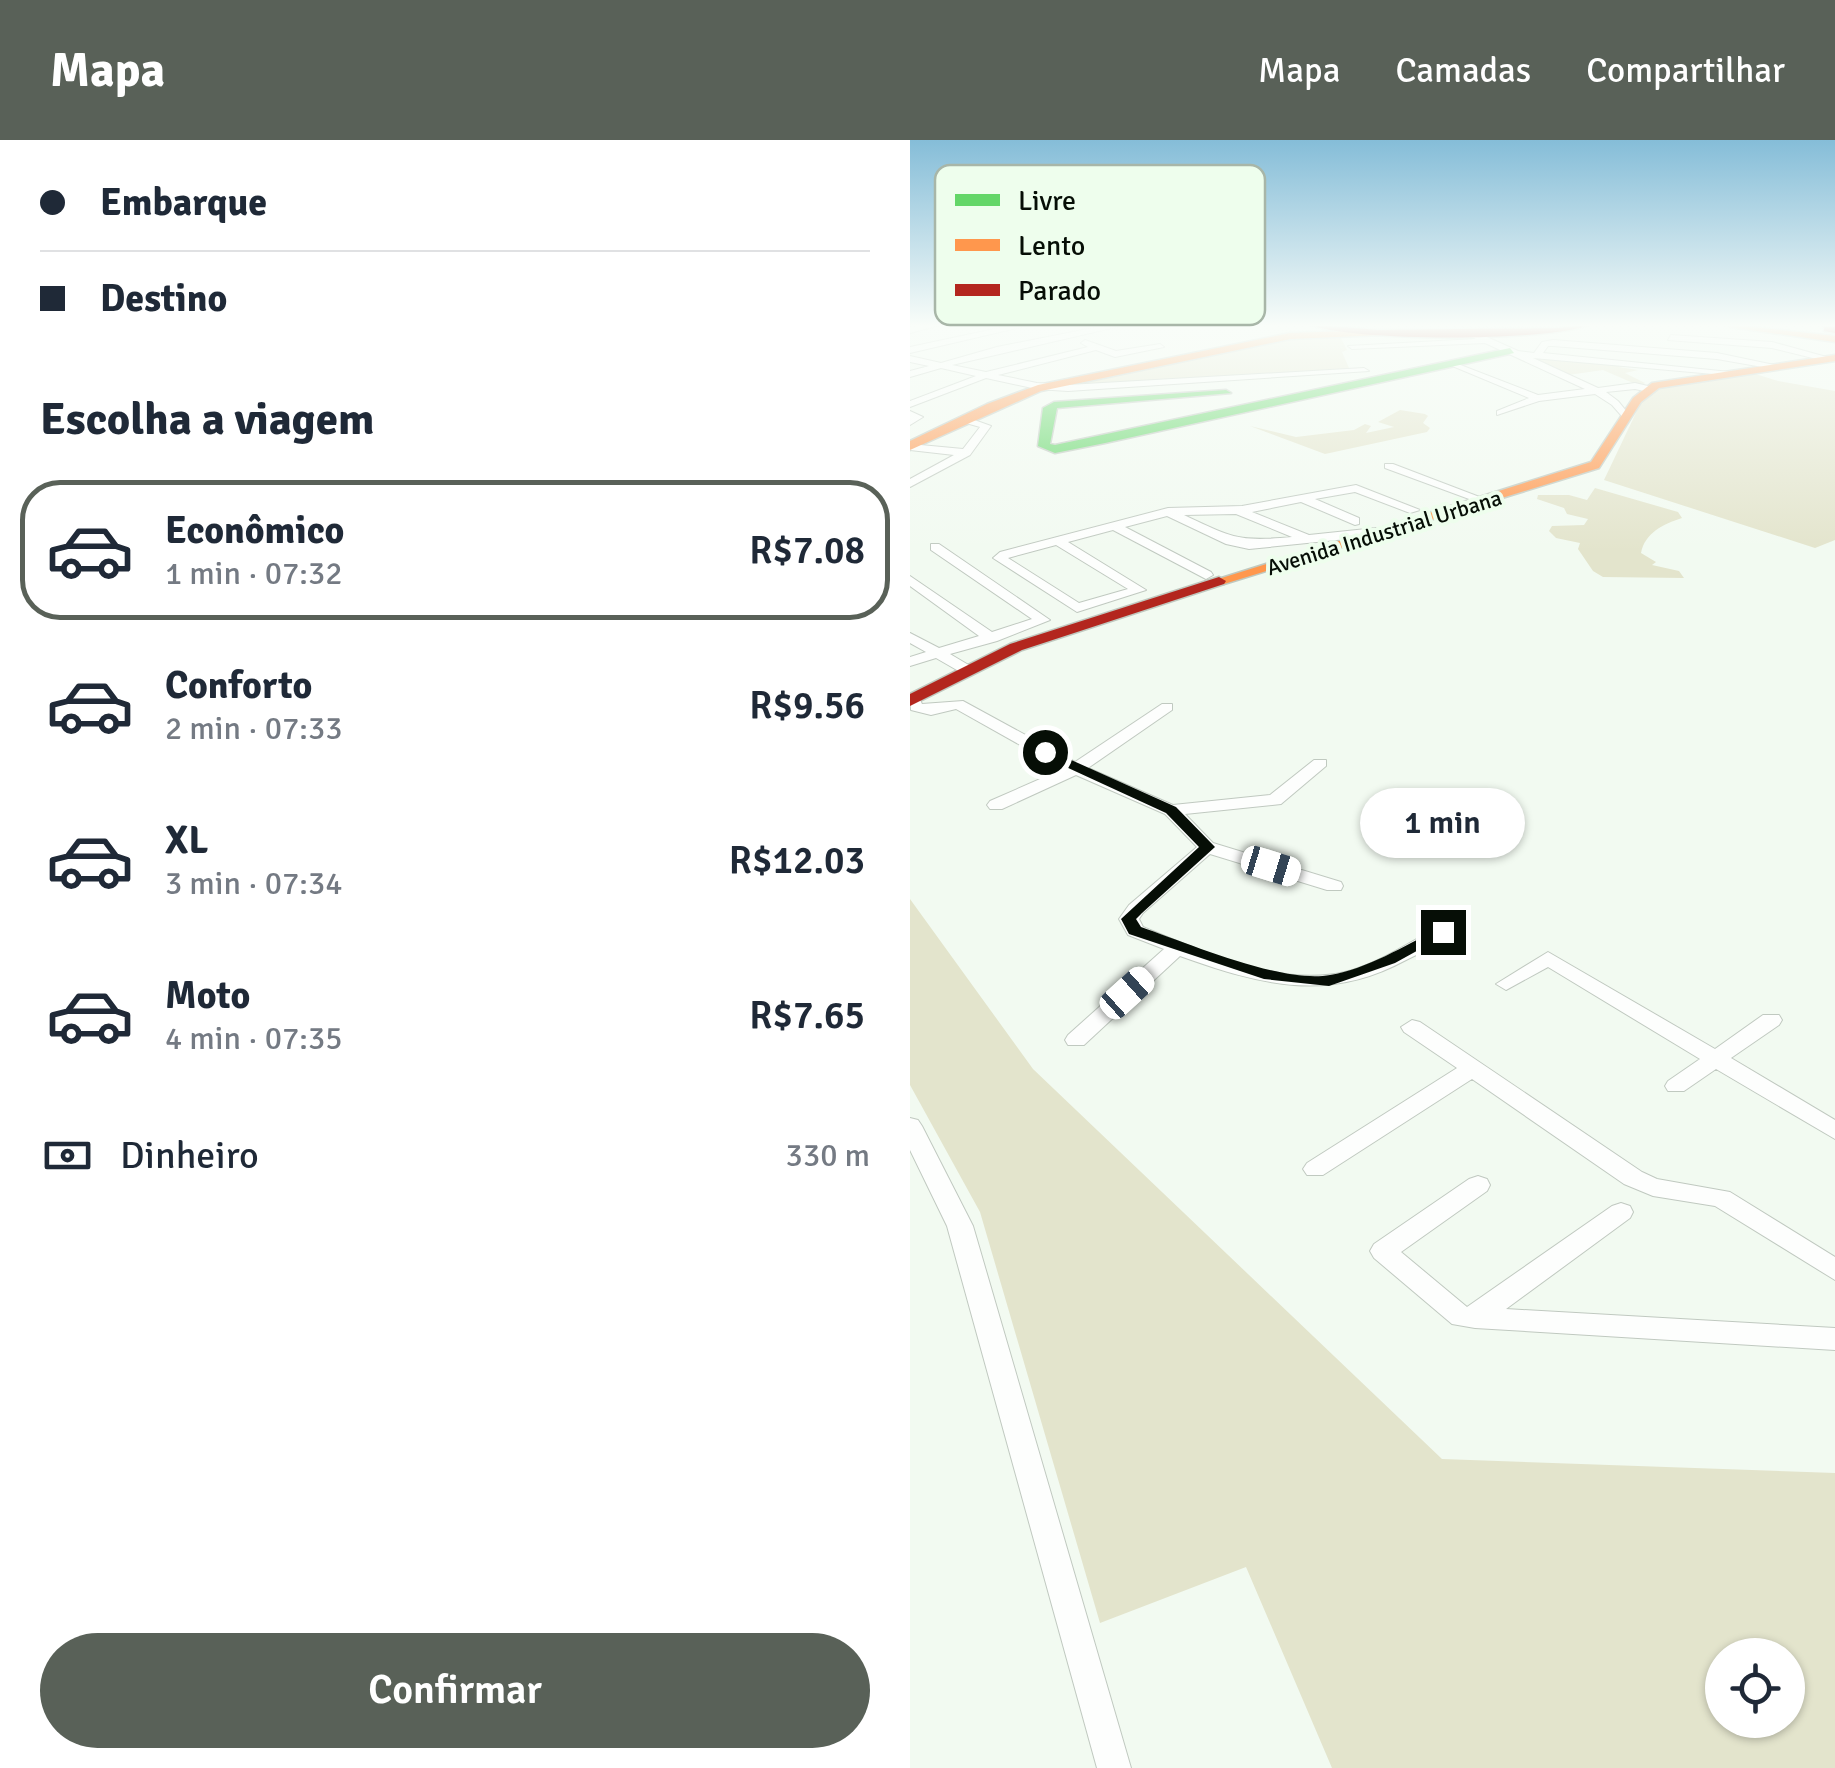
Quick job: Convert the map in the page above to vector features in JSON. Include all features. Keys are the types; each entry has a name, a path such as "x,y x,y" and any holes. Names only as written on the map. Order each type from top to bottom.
{"street":[{"path":"911,407 940,406 954,400"},
{"path":"910,447 1002,400"},
{"path":"1147,400 1050,406 1044,445 1055,449 1211,400"},
{"path":"1500,413 1532,400"},
{"name":"Avenida Industrial Urbana","path":"919,703 974,667 1070,628 1354,532 1388,530 1595,465 1633,400"},
{"path":"910,422 918,417 911,407"},
{"path":"910,484 966,453 986,426 963,419"},
{"path":"910,447 966,453"},
{"path":"1389,466 1484,501"},
{"path":"1058,541 1139,592 1077,608 999,560 1004,555 1168,512 1242,510 1356,488 1414,510"},
{"path":"1302,498 1354,532"},
{"path":"1205,529 1242,510"},
{"path":"1242,510 1312,541"},
{"path":"1168,512 1250,545 1312,541 1354,532"},
{"path":"1114,526 1206,574"},
{"path":"910,662 1041,622 1043,618 934,547"},
{"path":"910,580 992,638"},
{"path":"910,637 974,667 958,699"},
{"path":"919,703 958,699 1076,768 1171,810 1207,847 1334,886"},
{"path":"996,805 1076,768 1167,707"},
{"path":"1171,810 1276,800 1320,762"},
{"path":"1207,847 1128,919 1134,930 1270,975 1329,981 1389,960 1443,932"},
{"path":"1076,1040 1178,947"},
{"path":"1506,984 1548,958 1835,1131"},
{"path":"1676,1086 1771,1020"},
{"path":"1412,1028 1633,1178 1653,1187 1722,1198 1835,1270"},
{"path":"1315,1169 1472,1069"},
{"path":"910,1126 960,1226 1114,1768"},
{"path":"1478,1185 1382,1251 1461,1317 1835,1339"},
{"path":"1475,1318 1621,1212"}],"green space":[{"path":"1642,400 1835,400 1835,540 1815,548 1604,480"},
{"path":"1400,410 1425,414 1428,416 1423,423 1430,428 1427,432 1325,454 1250,426 1296,437 1354,430 1365,424 1371,426 1366,433 1394,427 1378,422"},
{"path":"1595,488 1678,512 1682,518 1656,530 1641,553 1656,562 1652,565 1679,571 1684,578 1603,577 1593,571 1578,549 1580,543 1556,538 1549,531 1552,526 1584,525 1588,519 1567,514 1564,508 1537,499 1538,495 1569,495 1587,500"},
{"path":"910,899 1033,1069 1442,1459 1835,1473 1835,1768 1332,1768 1246,1567 1100,1623 980,1212 910,1085"}],"traffic: fast":[{"path":"1126,400 1054,405 1049,408 1044,446 1055,449 1285,400"}],"traffic: slow":[{"path":"910,446 1007,400"},
{"path":"1219,581 1595,465 1637,400"}],"traffic: jam":[{"path":"910,701 1016,647 1219,581"}],"route":[{"path":"1045,752 1171,810 1207,847 1136,909 1128,919 1134,930 1270,975 1329,981 1389,960 1443,932"}]}
